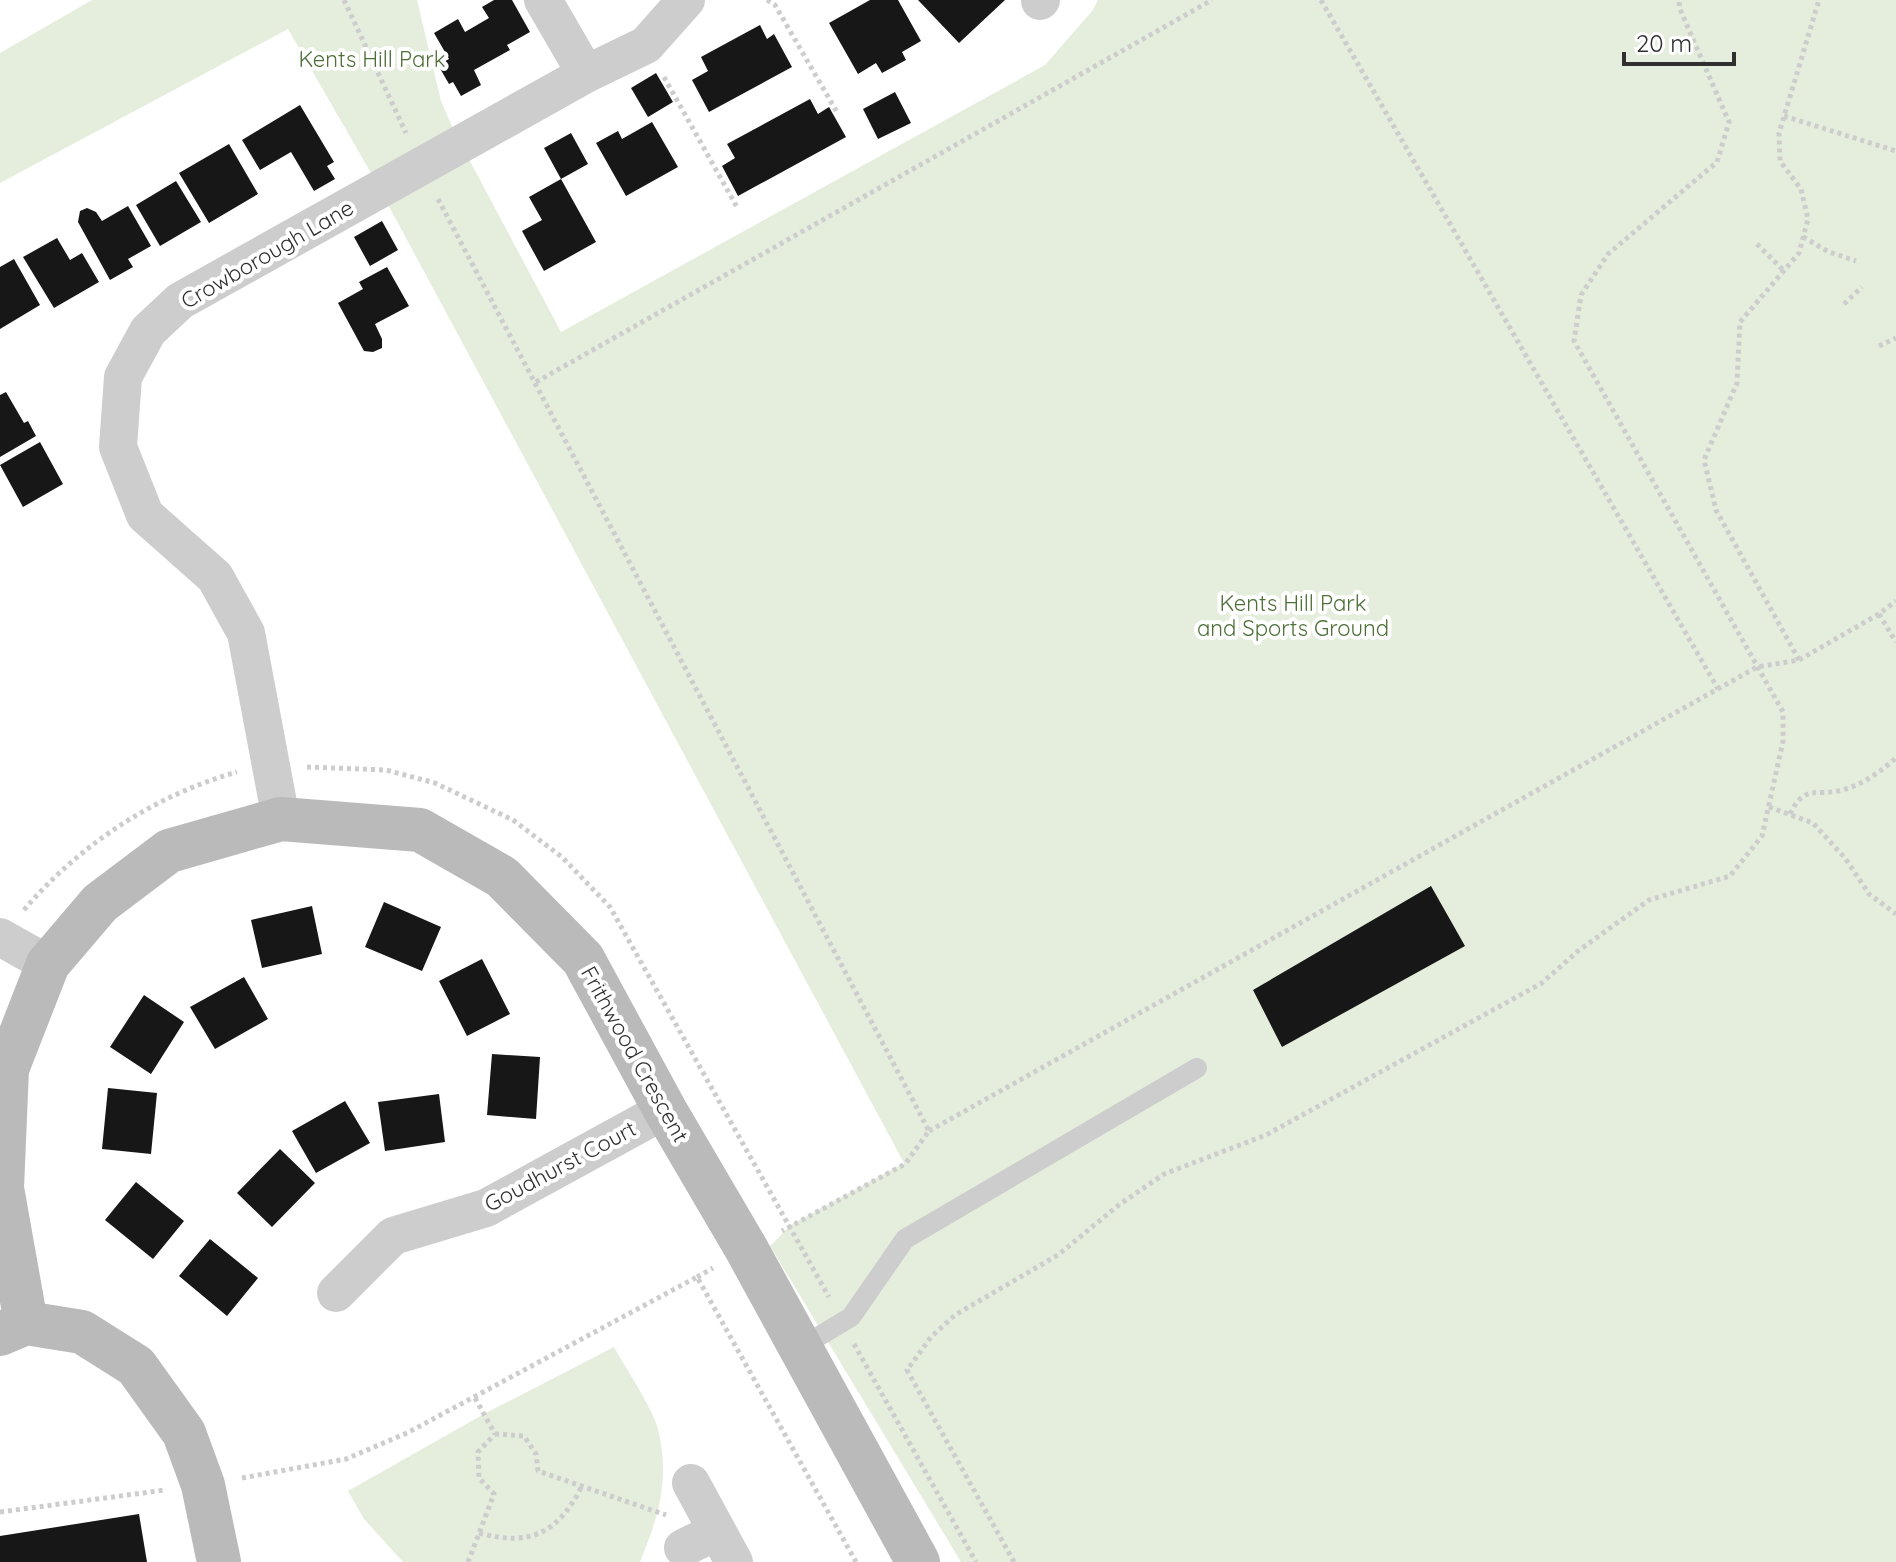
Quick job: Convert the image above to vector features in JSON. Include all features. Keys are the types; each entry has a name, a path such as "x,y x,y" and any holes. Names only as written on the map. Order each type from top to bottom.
{"street":[{"path":"543,0 586,74"},
{"name":"Crowborough Lane","path":"281,819 246,633 215,577 145,515 118,447 123,377 148,331 180,301 586,74 646,45 686,0"},
{"name":"Frithwood Crescent","path":"219,1562 203,1485 184,1433 136,1366 82,1332 13,1328 2,1188 7,1069 48,964 100,903 169,851 281,819 420,830 502,877 583,959 918,1562"},
{"path":"0,937 48,964"},
{"name":"Goudhurst Court","path":"336,1293 393,1236 486,1208 665,1110"},
{"path":"691,1483 711,1547"}],"lane":[{"path":"801,1347 851,1317 905,1239 1197,1068"}],"path":[{"path":"344,0 422,167 929,1131"},
{"path":"767,0 775,5 838,114"},
{"path":"536,382 1212,0"},
{"path":"1321,0 1718,689"},
{"path":"1014,1562 907,1370 931,1337 955,1315 1058,1255 1120,1204 1164,1174 1266,1135 1542,983 1578,951 1649,900 1730,876 1762,836 1783,741 1783,712 1574,341 1581,295 1608,254 1717,162 1729,122 1679,7 1680,0"},
{"path":"1799,660 1716,510 1704,460 1737,383 1740,322 1799,253 1808,219 1801,189 1780,161 1779,133 1819,0"},
{"path":"646,45 738,209"},
{"path":"1784,116 1896,151"},
{"path":"1803,237 1829,252 1856,261"},
{"path":"1757,244 1784,271"},
{"path":"1844,304 1862,287"},
{"path":"1879,346 1896,338"},
{"path":"0,1512 203,1485 346,1459 407,1433 905,1164 929,1131 1757,667 1799,660 1896,601"},
{"path":"1879,614 1896,642"},
{"path":"1790,814 1797,800 1817,791 1841,791 1877,774 1896,758"},
{"path":"0,937 43,888 103,836 174,795 235,772 272,767 386,770 435,783 513,820 562,857 610,907 791,1225 976,1562"},
{"path":"1769,807 1813,823 1845,858 1869,894 1896,914"},
{"path":"697,1277 856,1562"},
{"path":"475,1398 495,1434"},
{"path":"495,1434 524,1436 536,1454 538,1471 582,1486 711,1547"},
{"path":"468,1562 494,1494 479,1478 478,1452 495,1434"},
{"path":"479,1533 507,1539 545,1531 562,1519 582,1486"}],"green space":[{"name":"Kents Hill Park and Sports Ground","path":"92,0 417,0 441,101 454,131 561,332 1045,65 1093,10 1098,0 1896,0 1896,1562 961,1562 770,1246 791,1225 904,1163 371,173 288,29 0,183 0,53"},
{"path":"614,1347 651,1411 661,1447 661,1497 640,1562 403,1562 364,1519 348,1491 484,1414"}],"building":[{"path":"494,0 512,0 530,32 507,45 510,50 474,70 481,85 461,96 453,82 449,84 438,65 449,59 434,33 458,19 465,32 489,18 482,7"},
{"path":"870,0 898,0 921,41 902,52 906,60 882,73 876,63 858,74 829,23"},
{"path":"918,0 1005,0 959,43"},
{"path":"760,25 767,39 774,34 792,67 709,112 692,80 708,71 701,57"},
{"path":"656,73 673,102 648,117 631,88"},
{"path":"895,92 911,123 878,139 863,109"},
{"path":"810,99 818,114 829,107 846,137 738,196 722,166 735,158 727,144"},
{"path":"300,105 334,162 327,166 335,179 314,191 291,152 260,170 242,140"},
{"path":"652,122 678,167 626,196 596,143 618,131 622,139"},
{"path":"571,133 588,164 561,179 544,148"},
{"path":"229,144 258,194 209,223 179,173"},
{"path":"561,179 596,242 544,271 522,231 542,220 529,197"},
{"path":"176,181 201,222 160,246 136,205"},
{"path":"128,206 151,246 128,259 133,267 110,280 78,222 80,211 87,208 96,212 102,221"},
{"path":"382,221 398,250 370,266 354,237"},
{"path":"57,238 70,260 82,253 99,282 54,308 23,257"},
{"path":"14,259 40,305 0,329 0,267"},
{"path":"387,267 409,306 375,324 382,339 382,348 373,352 364,351 338,303 363,289 359,282"},
{"path":"6,392 24,423 28,421 36,436 0,457 0,395"},
{"path":"40,442 63,484 23,507 0,465"},
{"path":"1431,886 1465,946 1282,1047 1253,990"},
{"path":"384,902 441,927 422,971 365,947"},
{"path":"312,906 322,954 262,968 251,920"},
{"path":"482,959 510,1014 467,1036 439,981"},
{"path":"244,977 268,1019 215,1049 190,1007"},
{"path":"144,995 184,1022 151,1074 110,1047"},
{"path":"492,1054 540,1057 536,1119 487,1115"},
{"path":"108,1088 157,1093 151,1154 102,1149"},
{"path":"439,1094 445,1142 385,1151 378,1102"},
{"path":"345,1101 370,1143 316,1173 292,1131"},
{"path":"280,1149 315,1183 272,1227 237,1193"},
{"path":"136,1182 184,1221 153,1259 105,1220"},
{"path":"210,1239 258,1278 227,1316 179,1276"},
{"path":"139,1514 147,1562 0,1562 0,1536"}],"park label":[{"name":"Kents Hill Park","path":"372,59"}]}
